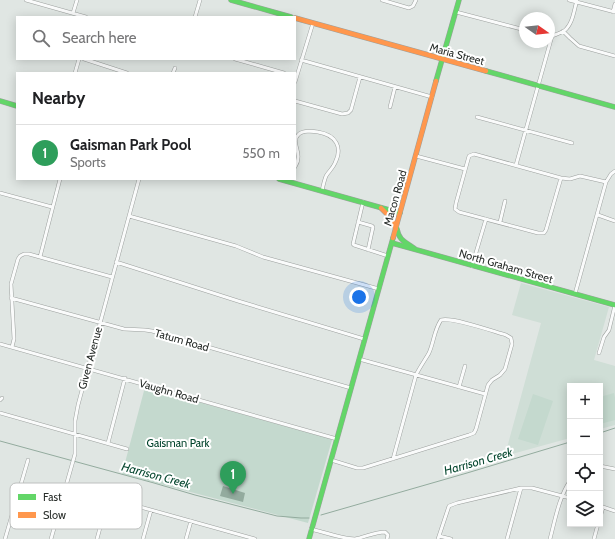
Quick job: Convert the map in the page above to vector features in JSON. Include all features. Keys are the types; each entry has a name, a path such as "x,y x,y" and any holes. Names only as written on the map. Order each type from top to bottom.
{"main road":[{"path":"231,0 288,16"},
{"name":"Macon Road","path":"309,539 459,0"},
{"name":"Maria Street","path":"296,18 615,107"},
{"path":"0,101 16,106"},
{"path":"288,180 322,191 400,212"},
{"path":"380,207 391,218 402,241 411,245 416,250"},
{"name":"North Graham Street","path":"392,243 615,305"}],"street":[{"path":"26,0 83,16"},
{"path":"73,13 77,0"},
{"path":"195,16 200,0"},
{"path":"382,0 407,7 411,7 416,0"},
{"path":"569,0 614,12 615,4"},
{"path":"555,34 563,31 572,20 577,1"},
{"path":"456,12 519,28"},
{"path":"296,76 313,23"},
{"path":"563,31 579,46 615,56"},
{"path":"516,165 547,48"},
{"path":"75,72 79,60"},
{"path":"87,60 124,72"},
{"path":"238,60 280,72"},
{"path":"301,60 432,97"},
{"path":"173,72 175,68"},
{"path":"296,101 346,114 350,112 360,77"},
{"path":"390,107 395,87"},
{"path":"477,117 572,143"},
{"path":"296,138 298,134 304,132 323,133 333,139 338,146 335,164 327,175 322,191"},
{"path":"296,147 299,158 296,165"},
{"path":"561,178 544,233 538,233 486,219 457,211 456,209 456,203 469,156 474,154 561,178 570,179 580,176 606,182"},
{"path":"416,156 465,169"},
{"path":"575,294 606,182 615,171"},
{"path":"40,257 60,180"},
{"name":"Given Avenue","path":"67,483 74,456 76,410 139,180"},
{"path":"0,194 52,207"},
{"path":"500,222 505,201"},
{"path":"363,202 353,244 388,256"},
{"path":"598,215 615,221"},
{"path":"129,216 236,246 263,257 379,289"},
{"path":"472,266 486,219"},
{"path":"358,222 373,227 368,250"},
{"path":"12,347 14,339 11,282 20,256 27,254 112,277"},
{"path":"116,262 364,339"},
{"name":"Tatum Road","path":"12,298 125,329 149,330 351,388"},
{"path":"599,353 604,336 609,330 615,305"},
{"path":"331,460 356,468 363,468 393,459 469,436 474,433 488,385 505,369 512,344 511,338 474,325 446,319 440,320 437,325 429,353 416,375 393,459"},
{"name":"Vaughn Road","path":"0,344 337,439"},
{"path":"359,359 485,394"},
{"path":"459,387 465,366"},
{"path":"108,443 125,378"},
{"path":"0,413 127,448"},
{"path":"22,483 28,460"},
{"path":"603,467 615,469"},
{"path":"550,539 562,496 567,485"},
{"path":"507,539 521,488"},
{"path":"451,539 438,537 449,506 457,503 521,488 532,488 567,497"},
{"path":"142,507 255,539"},
{"path":"603,507 615,511"},
{"path":"143,539 151,510"},
{"path":"186,539 191,521"},
{"path":"6,539 10,525"},
{"path":"594,539 597,527"},
{"name":"Given Avenue","path":"51,539 54,529"},
{"path":"97,539 100,529"},
{"path":"311,529 346,539 354,539 379,532 385,532 388,535 387,539"}],"shaded area":[{"path":"521,283 609,307 594,360 615,366 615,425 603,428 603,383 567,383 567,439 505,455 541,323 512,315"},
{"path":"223,486 245,493 243,502 220,496"}],"green space":[{"name":"Gaisman Park","path":"145,387 331,439 332,440 308,523 122,474"},
{"path":"614,393 615,420 603,423 603,419 603,396"},
{"path":"533,394 553,401 538,445 518,439"}],"waterway":[{"name":"Harrison Creek","path":"603,432 615,428"},
{"name":"Harrison Creek","path":"0,441 277,516 309,518"},
{"name":"Harrison Creek","path":"321,515 567,443"}],"traffic: fast":[{"path":"231,0 287,16"},
{"path":"436,81 459,0"},
{"path":"486,71 615,107"},
{"path":"0,101 16,106"},
{"path":"283,180 400,213"},
{"path":"397,229 401,239 415,249"},
{"path":"309,539 393,238"},
{"path":"392,243 615,305"}],"traffic: slow":[{"path":"296,18 486,71"},
{"path":"393,238 436,81"},
{"path":"381,208 391,218 396,229"}],"place":[{"name":"Gaisman Park Pool","path":"233,494"}]}
